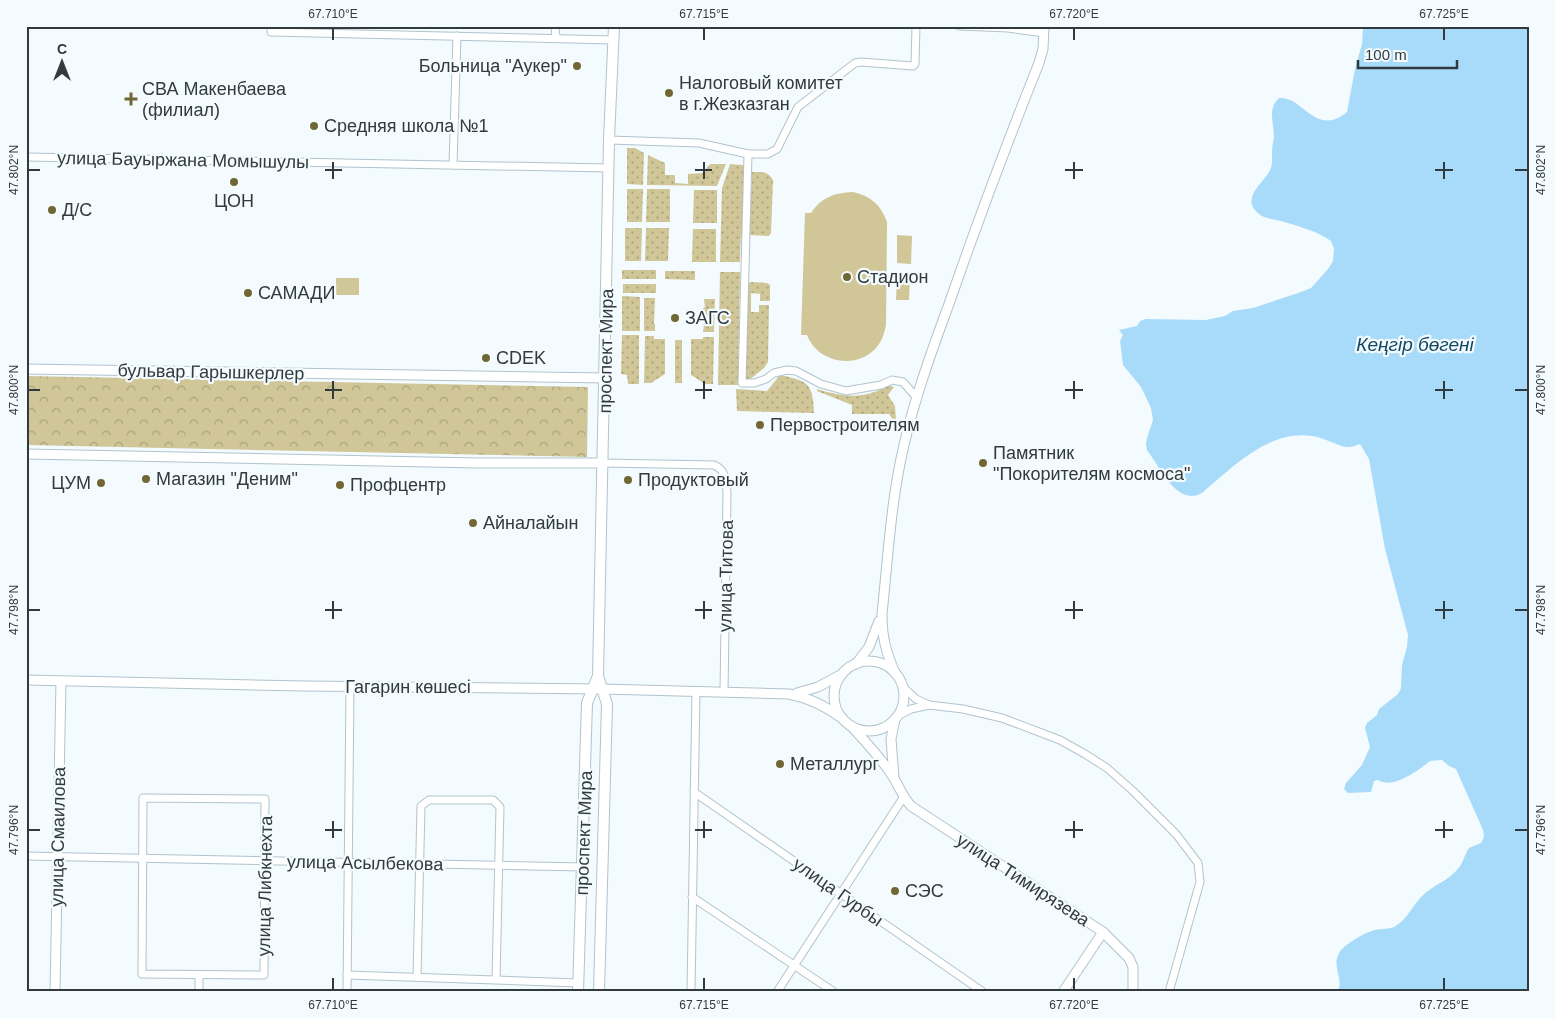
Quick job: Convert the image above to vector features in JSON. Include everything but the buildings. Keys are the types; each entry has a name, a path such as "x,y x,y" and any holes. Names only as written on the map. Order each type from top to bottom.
{"main road":[{"name":"проспект Мира","path":"599,992 607,704 598,689 598,676 609,140 614,26"},
{"name":"проспект Мира","path":"579,987 587,703 598,689"}],"street":[{"path":"271,26 271,32 368,30 457,36 613,40"},
{"path":"555,26 556,38"},
{"path":"609,140 699,143 748,154 768,154 777,148 798,107 854,63 913,66 915,64 916,26"},
{"path":"929,705 916,699 903,687 885,650 882,629 882,614 899,472 910,418 984,202 1040,63 1044,30 959,26"},
{"path":"454,164 457,36"},
{"path":"748,154 742,383 754,383 766,379 774,373 787,370 796,371 821,384 846,391 881,385 892,380 903,382 917,398"},
{"name":"улица Бауыржана Момышулы","path":"26,157 609,168"},
{"name":"бульвар Гарышкерлер","path":"26,369 605,378"},
{"path":"26,454 603,464"},
{"name":"улица Титова","path":"603,464 714,465 723,471 726,480 724,692"},
{"path":"789,694 818,687 854,665 869,647 882,614"},
{"path":"854,665 876,662 890,668 896,674"},
{"path":"843,719 835,699 837,684 844,672"},
{"name":"Гагарин көшесі","path":"26,680 789,694"},
{"name":"улица Смаилова","path":"55,992 61,681"},
{"path":"347,992 350,687"},
{"path":"894,778 891,739 903,703 903,687"},
{"path":"691,992 696,691"},
{"path":"789,694 806,697 829,709 852,726 894,778"},
{"path":"852,726 863,730 876,730 887,726 911,708 929,705 963,709 1002,718 1060,740 1107,768 1176,834 1192,852 1198,863 1200,882 1169,992"},
{"name":"улица Тимирязева","path":"894,778 903,798 911,806 1103,932 1129,958 1133,967 1133,992"},
{"name":"улица Гурбы","path":"694,792 984,992"},
{"name":"улица Либкнехта","path":"143,798 265,799 265,861 264,976 142,974 143,798"},
{"path":"777,992 903,798"},
{"path":"417,977 421,806 429,800 493,800 500,808 496,979"},
{"name":"улица Асылбекова","path":"26,856 583,867"},
{"path":"692,897 834,992"},
{"path":"1063,992 1103,932"},
{"path":"199,975 199,992"},
{"path":"347,975 496,979 579,987"}],"green space":[{"path":"627,148 635,148 644,153 643,185 627,184"},
{"path":"648,155 665,163 665,175 675,175 675,183 688,184 688,174 703,173 710,164 726,164 717,186 647,185"},
{"path":"730,164 743,165 745,167 742,261 741,230 740,262 720,262 722,188"},
{"path":"752,172 767,174 773,180 771,233 769,236 749,235"},
{"path":"627,189 643,189 642,222 627,222"},
{"path":"647,189 670,189 670,222 646,222"},
{"path":"694,190 717,190 717,223 693,223"},
{"path":"853,192 865,196 874,202 882,211 887,222 886,325 881,341 875,349 867,356 847,361 837,360 819,352 807,335 801,335 805,213 811,213 829,197 840,193"},
{"path":"625,228 642,228 641,261 625,261"},
{"path":"646,228 669,228 668,261 645,261"},
{"path":"693,229 716,229 716,262 692,262"},
{"path":"897,235 912,236 911,264 897,263"},
{"path":"622,270 656,270 656,279 622,279"},
{"path":"665,271 695,271 695,280 665,279"},
{"path":"720,272 740,272 738,385 718,385"},
{"path":"897,276 910,276 909,300 896,300"},
{"path":"336,278 359,278 359,295 336,295"},
{"path":"750,282 767,283 770,285 770,301 760,301 760,294 751,293 751,312 759,312 759,305 769,305 768,362 764,368 748,381 745,380 748,285"},
{"path":"623,284 656,284 656,293 623,293"},
{"path":"622,296 640,297 640,331 622,331"},
{"path":"644,298 655,298 655,331 644,331"},
{"path":"704,299 715,299 714,332 703,332"},
{"path":"622,335 639,335 639,384 628,384 627,375 621,374"},
{"path":"645,336 654,336 654,339 665,339 665,374 651,383 644,383"},
{"path":"703,337 714,337 713,384 705,384 691,375 691,339 703,339"},
{"path":"675,340 682,340 682,383 675,383"},
{"path":"780,375 797,379 807,385 812,395 814,413 737,411 736,389 767,391"},
{"path":"26,376 588,387 587,457 26,445"},
{"path":"888,385 894,387 888,395 895,406 896,420 893,420 889,414 852,414 852,405 817,391 817,389 854,396 871,393"},
{"path":"782,420 835,421 835,430 781,429"},
{"path":"845,421 881,422 881,431 845,430"}],"water":[{"name":"Кеңгір бөгені","path":"1363,26 1529,26 1529,992 1337,992 1340,982 1337,961 1342,949 1356,938 1369,932 1391,928 1398,924 1406,917 1422,896 1456,871 1469,848 1481,843 1484,837 1483,830 1456,769 1442,760 1430,761 1398,781 1390,783 1374,781 1371,792 1348,793 1344,789 1346,783 1362,765 1370,747 1365,728 1367,723 1377,715 1379,709 1398,694 1401,688 1402,665 1408,635 1385,549 1369,459 1360,444 1346,447 1317,437 1296,436 1281,439 1252,453 1202,493 1193,496 1185,495 1170,483 1147,450 1147,438 1153,420 1151,408 1141,387 1123,365 1120,341 1123,335 1119,330 1137,326 1140,321 1146,319 1206,320 1225,316 1233,311 1253,308 1311,288 1328,269 1333,261 1334,249 1331,241 1307,229 1261,216 1254,208 1252,197 1271,167 1274,138 1272,112 1275,102 1279,98 1288,99 1310,114 1326,120 1336,119 1347,112 1362,44"}],"place":[{"name":"Больница \"Аукер\"","path":"577,66"},
{"name":"Налоговый комитет в г.Жезказган","path":"669,93"},
{"name":"СВА Макенбаева (филиал)","path":"131,99"},
{"name":"Средняя школа №1","path":"314,126"},
{"name":"ЦОН","path":"234,182"},
{"name":"Д/С","path":"52,210"},
{"name":"Стадион","path":"847,277"},
{"name":"САМАДИ","path":"248,293"},
{"name":"ЗАГС","path":"675,318"},
{"name":"CDEK","path":"486,358"},
{"name":"Первостроителям","path":"760,425"},
{"name":"Памятник \"Покорителям космоса\"","path":"983,463"},
{"name":"Магазин \"Деним\"","path":"146,479"},
{"name":"Продуктовый","path":"628,480"},
{"name":"ЦУМ","path":"101,483"},
{"name":"Профцентр","path":"340,485"},
{"name":"Айналайын","path":"473,523"},
{"name":"Металлург","path":"780,764"},
{"name":"СЭС","path":"895,891"}]}
